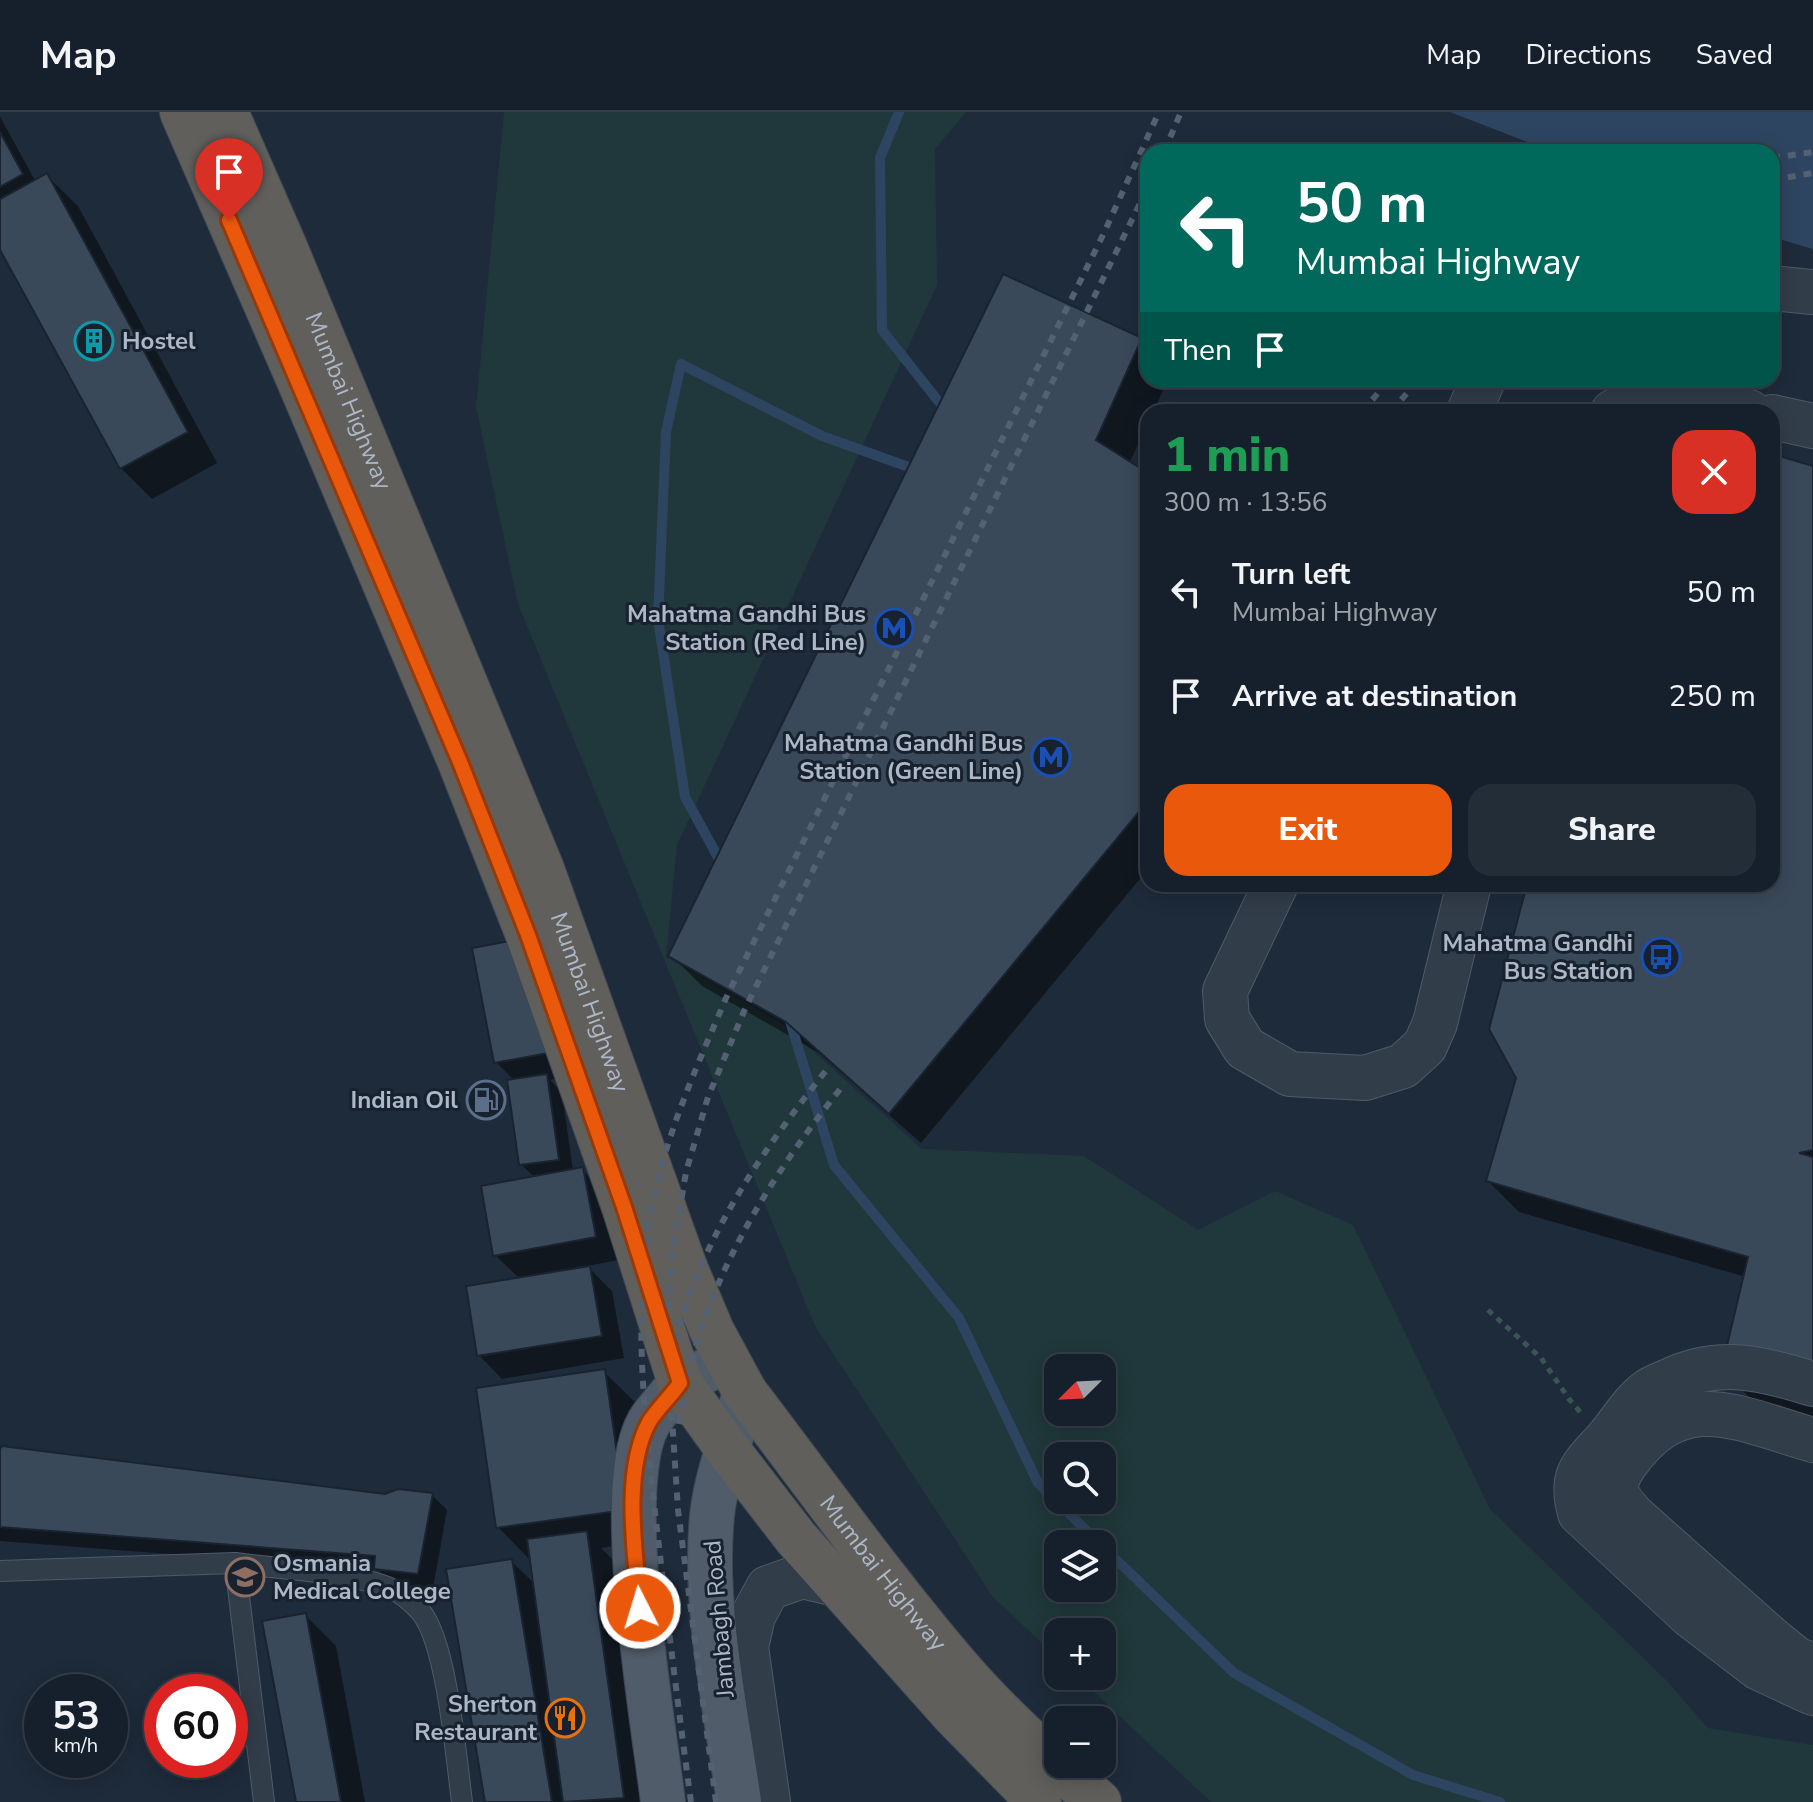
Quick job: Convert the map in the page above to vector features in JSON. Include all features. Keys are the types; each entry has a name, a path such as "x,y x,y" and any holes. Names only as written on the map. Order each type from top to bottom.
{"highway":[{"name":"Mumbai Highway","path":"182,112 460,762 528,935 624,1207 680,1383 796,1538 953,1714 1039,1802"},
{"name":"Mumbai Highway","path":"226,112 285,247 542,869 685,1267 736,1377 898,1593 960,1669 1046,1758 1099,1802"}],"main road":[{"path":"663,1802 633,1524 636,1466 650,1420 680,1383 736,1377"},
{"name":"Jambagh Road","path":"736,1377 728,1450 712,1512 709,1561 713,1614 739,1802"}],"street":[{"path":"1780,289 1813,292"},
{"path":"1636,404 1679,396 1714,404"},
{"path":"1780,419 1813,426"},
{"path":"1272,892 1225,991 1227,1019 1245,1048 1290,1074 1365,1078 1403,1066 1425,1046 1435,1023 1467,892"},
{"path":"1813,1384 1779,1373 1730,1365 1688,1372 1646,1392 1601,1463 1575,1482 1580,1513 1690,1615 1759,1668 1813,1693"},
{"path":"1601,1463 1616,1478 1656,1429 1688,1415 1709,1413 1731,1416 1813,1440"},
{"path":"1601,1463 1618,1498 1633,1516 1769,1637 1796,1659 1813,1666"},
{"path":"768,1802 746,1647 753,1616 768,1588 802,1576 837,1584"}],"lane":[{"path":"0,1571 235,1563 364,1580 394,1590 420,1611 432,1633 440,1658 462,1802"},
{"path":"235,1563 264,1802"}],"path":[{"path":"1488,1310 1541,1358 1569,1399 1601,1463"}],"green space":[{"path":"504,112 966,112 935,149 937,285 677,845 666,957 783,1024 922,1149 1084,1156 1198,1230 1275,1191 1353,1225 1490,1509 1667,1681 1708,1728 1813,1745 1813,1802 1211,1802 1116,1713 1116,1706 1109,1706 1092,1690 1116,1690 1116,1618 1044,1618 1044,1645 993,1597 815,1326 518,604 476,407"}],"water":[{"path":"1450,112 1813,112 1813,249 1780,239 1780,144 1532,144"}],"building":[{"path":"0,132 23,174 0,187"},
{"name":"Hostel","path":"47,173 188,432 120,469 0,250 0,199"},
{"path":"1003,274 1140,337 1096,440 1140,468 1140,811 889,1114 786,1022 668,956"},
{"name":"Mahatma Gandhi Bus Station","path":"1780,456 1813,466 1813,1150 1799,1153 1813,1157 1813,1397 1721,1371 1748,1257 1486,1181 1516,1078 1489,1029 1525,892 1780,892"},
{"path":"527,938 548,1053 494,1063 472,948"},
{"path":"547,1074 559,1160 519,1165 507,1080"},
{"path":"583,1167 596,1237 493,1256 481,1186"},
{"path":"590,1266 602,1336 477,1356 466,1286"},
{"path":"605,1369 625,1510 496,1528 476,1388"},
{"path":"2,1446 385,1494 398,1489 433,1493 418,1574 374,1569 375,1556 0,1527"},
{"path":"587,1531 624,1798 563,1802 527,1539"},
{"path":"512,1559 552,1802 485,1802 446,1569"},
{"path":"306,1613 341,1802 296,1802 262,1621"}],"waterway":[{"path":"899,112 880,158 882,330 943,407 942,412"},
{"path":"724,868 685,797 658,619 666,432 681,364 822,436 920,471"},
{"path":"789,1018 834,1165 959,1318 1038,1483 1086,1530"},
{"path":"1116,1559 1234,1673 1413,1775 1500,1802"}],"railway":[{"path":"1144,144 1159,112"},
{"path":"1167,144 1181,112"},
{"path":"1780,157 1813,152"},
{"path":"691,1802 655,1512 643,1387 644,1263 649,1222 664,1157 688,1088 726,998 1103,235 1140,154"},
{"path":"1780,179 1813,173"},
{"path":"716,1802 678,1510 667,1341 671,1261 686,1172 708,1097 745,1009 1140,203"},
{"path":"1369,404 1382,388"},
{"path":"1398,404 1411,388"},
{"path":"675,1342 686,1304 717,1231 757,1164 828,1068"},
{"path":"679,1424 701,1330 738,1243 787,1161 845,1083"}],"place":[{"name":"Hostel","path":"94,341"},
{"name":"Mahatma Gandhi Bus Station (Red Line)","path":"894,628"},
{"name":"Mahatma Gandhi Bus Station (Green Line)","path":"1051,757"},
{"name":"Mahatma Gandhi Bus Station","path":"1661,957"},
{"name":"Indian Oil","path":"486,1100"},
{"name":"Osmania Medical College","path":"245,1577"},
{"name":"Sherton Restaurant","path":"565,1718"}],"route":[{"path":"229,220 460,762 528,935 624,1207 680,1383 650,1420 636,1466 633,1524 640,1608"}]}
